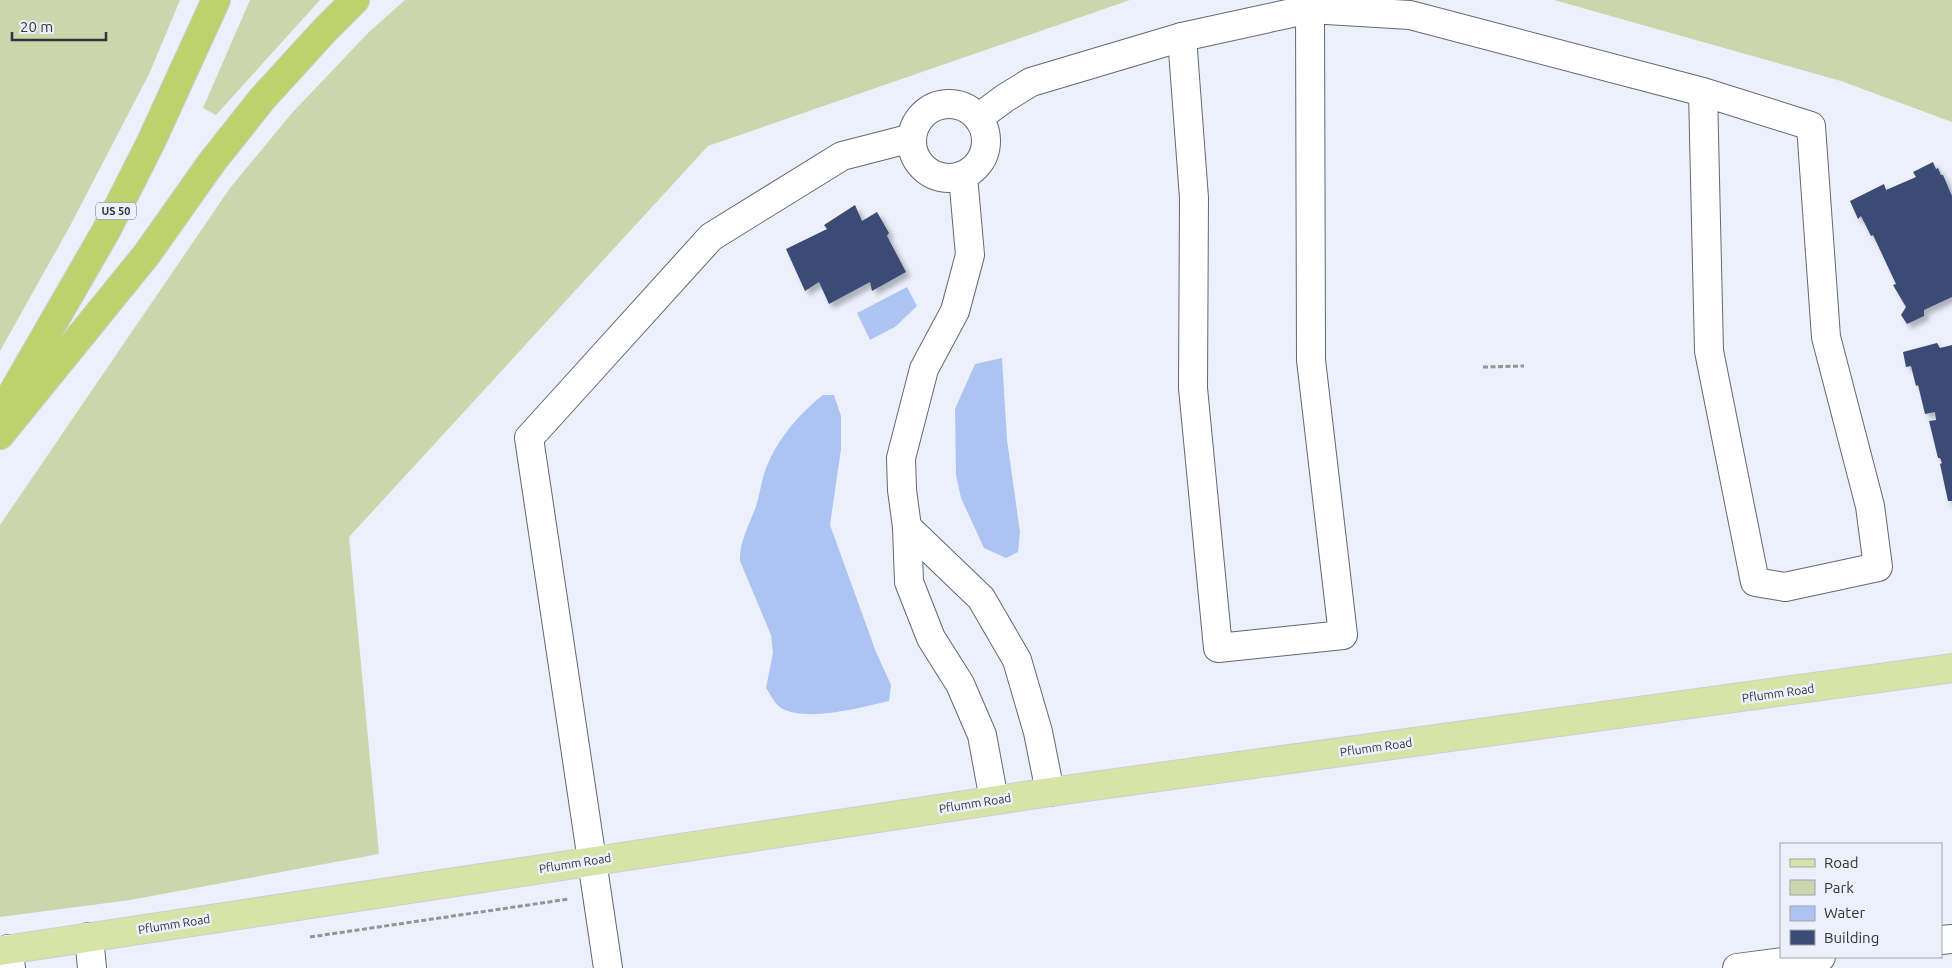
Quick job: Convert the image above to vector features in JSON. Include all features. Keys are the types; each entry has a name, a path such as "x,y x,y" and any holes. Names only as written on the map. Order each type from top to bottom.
{"highway":[{"name":"US 50","path":"0,414 106,231 151,142 216,0"},
{"path":"0,434 147,254 212,162 262,99 355,0"}],"main road":[{"name":"Pflumm Road","path":"6,956 89,937 994,800 1952,668"}],"street":[{"path":"1182,37 1194,198 1193,388 1218,648 1342,635 1311,360 1310,9"},
{"path":"978,118 1031,82 1182,37 1310,9 1410,15 1703,92 1811,126 1826,337 1870,506 1878,567 1785,587 1755,582 1709,352 1703,92"},
{"path":"950,104 962,106 978,118 984,129 986,142 984,155 974,170 963,176 939,177 928,171 918,162 912,138 916,125 922,116 933,108 950,104"},
{"path":"608,968 529,438 710,237 842,156 912,138"},
{"path":"963,176 970,255 955,311 924,369 901,458 902,490 907,527 909,582 931,638 960,684 982,735 994,800"},
{"path":"907,527 981,598 1017,660 1038,732 1050,792"},
{"path":"89,937 92,968"},
{"path":"1737,968 1813,958"}],"path":[{"path":"1483,367 1524,366"},
{"path":"304,938 597,895"}],"green space":[{"path":"0,0 180,0 150,72 70,226 0,351"},
{"path":"250,0 320,0 216,115 203,108"},
{"path":"405,0 1130,0 708,146 349,537 379,854 130,900 0,917 0,525 230,188 292,113 369,32"},
{"path":"1554,0 1952,0 1952,122 1841,81"}],"water":[{"path":"907,287 917,306 895,327 870,340 857,313"},
{"path":"1002,358 1007,440 1020,532 1018,552 1006,558 984,548 961,498 956,475 955,409 975,364"},
{"path":"823,395 834,395 841,416 841,449 830,525 876,652 891,685 889,701 836,712 806,714 794,713 783,709 775,702 766,688 773,653 771,635 740,561 740,554 757,504 764,473 771,457 790,427"}],"building":[{"path":"1933,162 1936,169 1938,168 1941,175 1943,175 1952,196 1952,297 1924,310 1924,316 1907,324 1901,315 1906,307 1893,285 1896,284 1873,235 1871,236 1861,216 1858,219 1850,201 1884,184 1886,190 1916,177 1913,172"},
{"path":"855,205 862,221 877,212 889,233 887,236 906,272 872,291 870,282 829,304 819,282 805,291 786,249 827,229 824,225"},
{"path":"1937,343 1940,348 1952,345 1952,501 1948,501 1940,464 1942,463 1940,458 1938,458 1929,421 1936,420 1935,412 1925,414 1918,385 1916,386 1911,366 1906,367 1903,352"}]}
